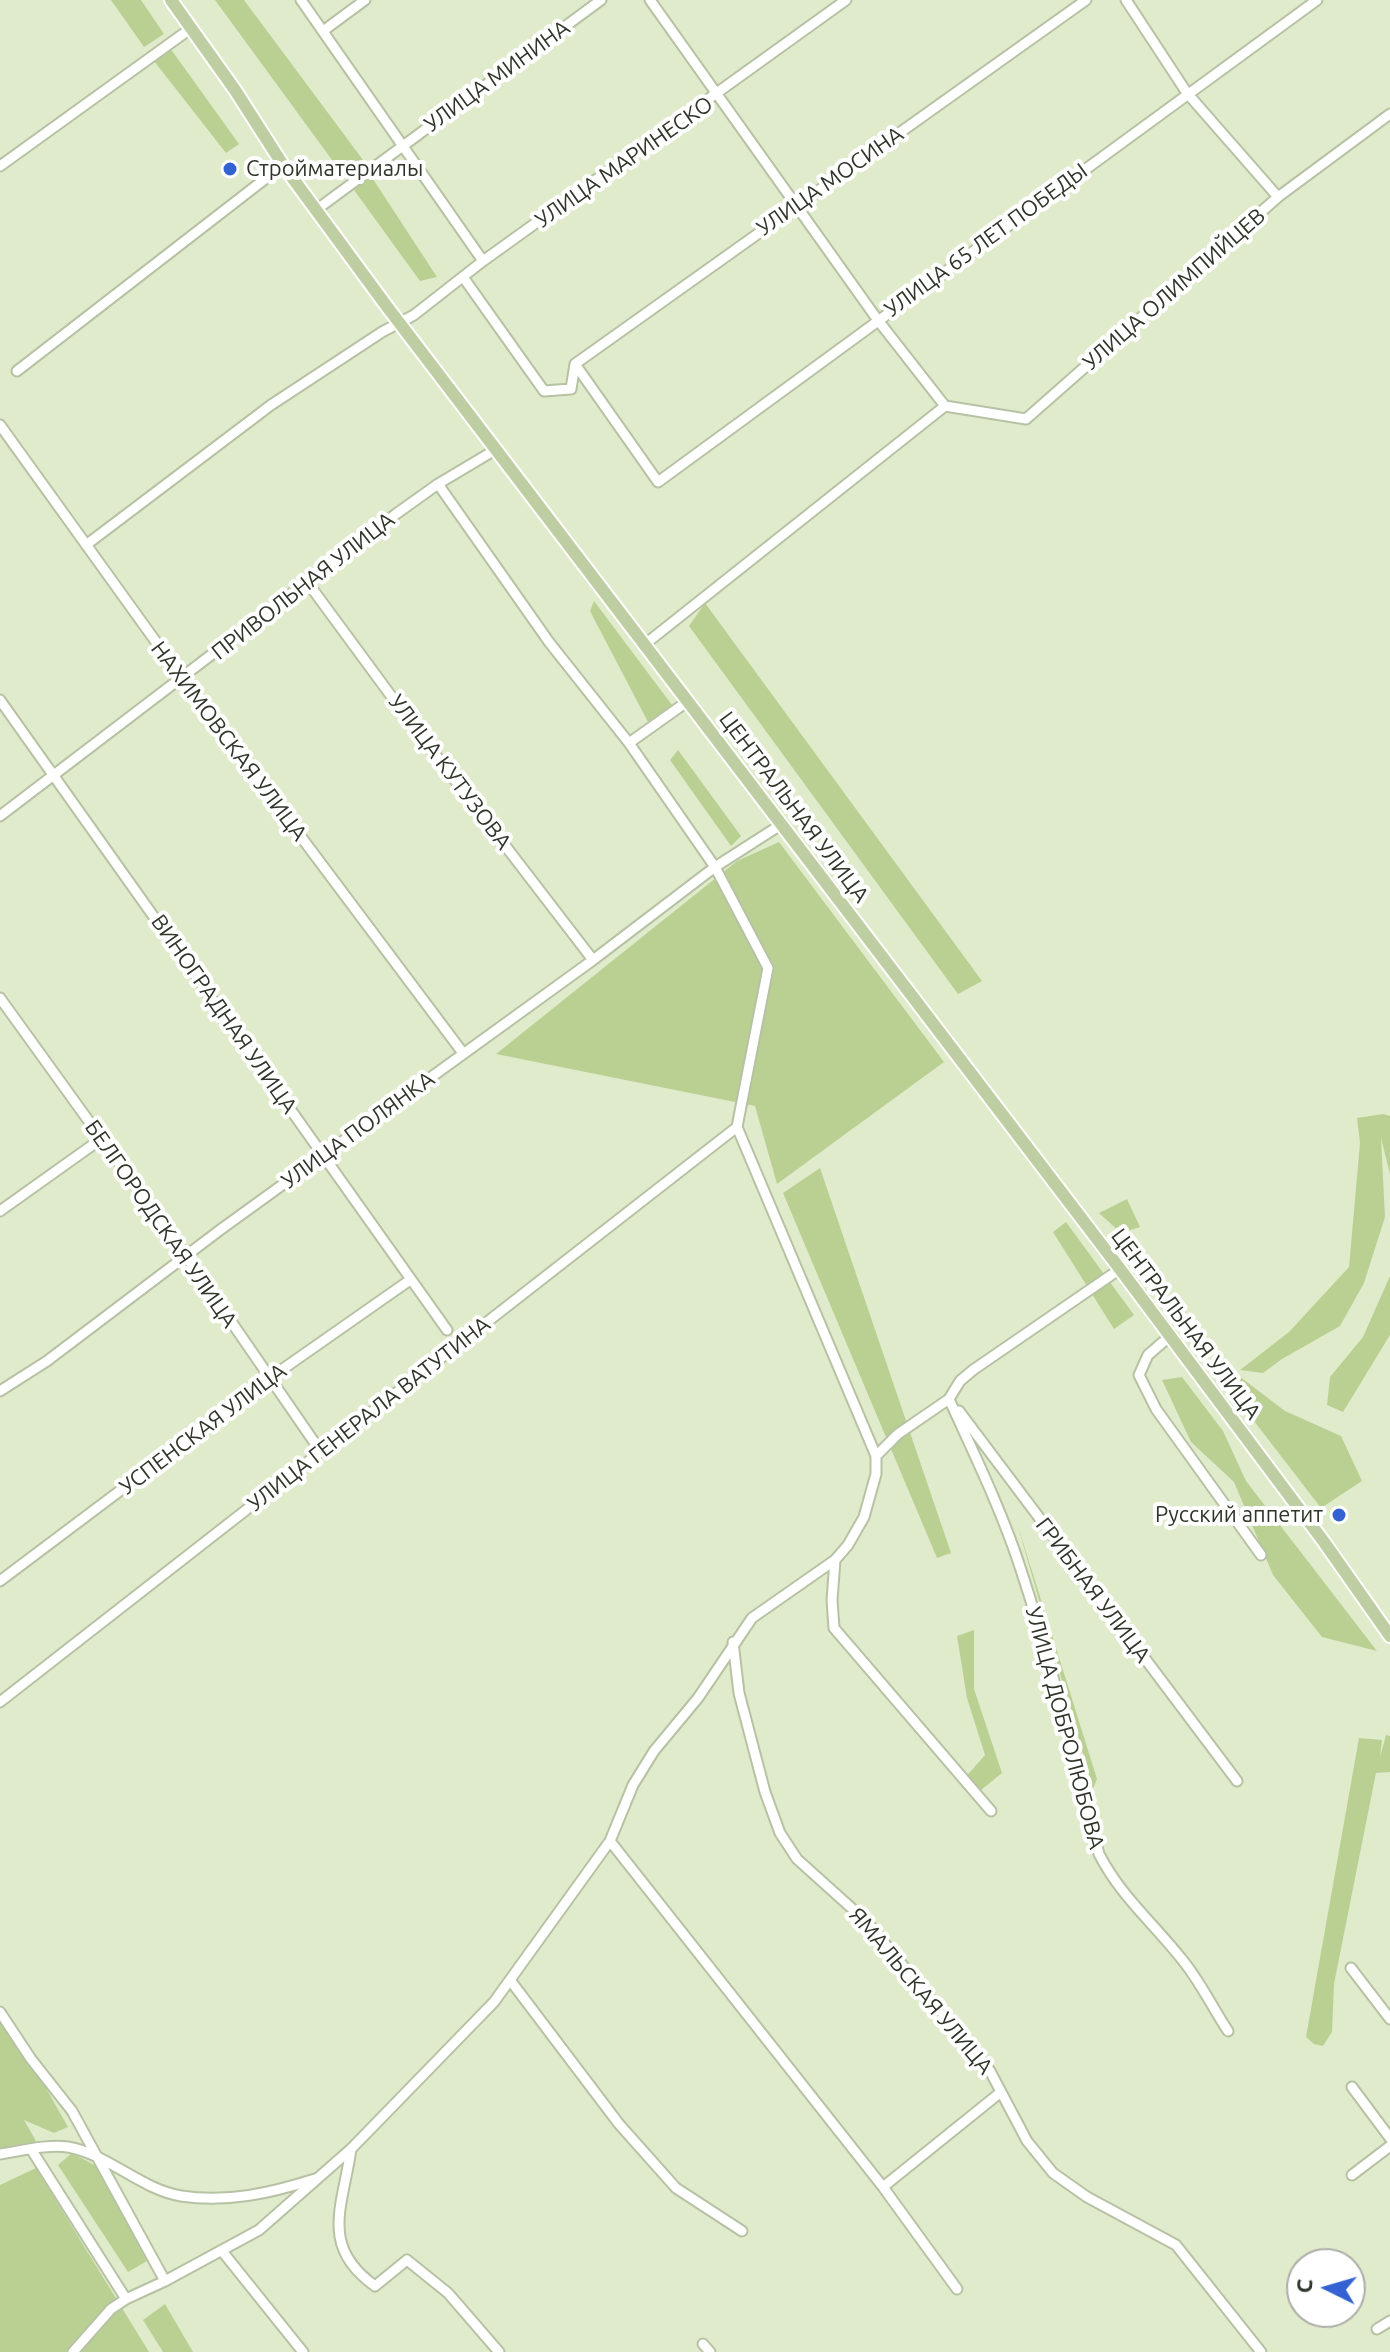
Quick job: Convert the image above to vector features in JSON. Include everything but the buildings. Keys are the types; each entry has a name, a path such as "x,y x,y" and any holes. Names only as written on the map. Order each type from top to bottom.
{"main road":[{"name":"ЦЕНТРАЛЬНАЯ УЛИЦА","path":"171,0 283,165 400,323 1120,1269 1324,1542 1390,1636"}],"street":[{"path":"301,0 483,261"},
{"path":"323,31 365,0"},
{"name":"УЛИЦА МИНИНА","path":"316,210 601,0"},
{"path":"644,645 945,406 877,319 650,0"},
{"name":"УЛИЦА МАРИНЕСКО","path":"400,323 846,0"},
{"name":"УЛИЦА МОСИНА","path":"463,277 544,391 571,389 575,364 1086,0"},
{"path":"1126,0 1187,93 1278,197"},
{"name":"УЛИЦА 65 ЛЕТ ПОБЕДЫ","path":"575,364 658,482 1317,0"},
{"path":"0,166 190,29"},
{"name":"УЛИЦА ОЛИМПИЙЦЕВ","path":"945,406 1026,419 1278,197 1390,114"},
{"path":"17,371 283,165"},
{"path":"86,545 271,405 400,323"},
{"name":"НАХИМОВСКАЯ УЛИЦА","path":"0,425 182,678 463,1053"},
{"name":"ПРИВОЛЬНАЯ УЛИЦА","path":"0,816 438,484 495,450"},
{"path":"73,2352 111,2309 126,2299 259,2230 351,2149 494,2002 610,1841 633,1785 654,1751 698,1698 733,1642 752,1618 835,1560 848,1545 864,1517 876,1474 876,1456 737,1127 768,968 715,867 629,743 549,642 438,484"},
{"name":"УЛИЦА КУТУЗОВА","path":"308,583 593,960"},
{"name":"ВИНОГРАДНАЯ УЛИЦА","path":"0,700 447,1330"},
{"path":"629,743 688,701"},
{"name":"УЛИЦА ПОЛЯНКА","path":"0,1391 47,1361 715,867 782,824"},
{"name":"БЕЛГОРОДСКАЯ УЛИЦА","path":"1,1001 186,1256 321,1452"},
{"name":"УЛИЦА ГЕНЕРАЛА ВАТУТИНА","path":"0,1702 737,1127"},
{"path":"0,1211 101,1139"},
{"path":"876,1456 898,1434 949,1399 960,1381 973,1370 1120,1269"},
{"name":"УСПЕНСКАЯ УЛИЦА","path":"0,1581 270,1378 410,1280"},
{"path":"1170,1336 1148,1355 1139,1375 1156,1409 1261,1555"},
{"name":"ГРИБНАЯ УЛИЦА","path":"949,1399 1237,1781"},
{"name":"УЛИЦА ДОБРОЛЮБОВА","path":"949,1399 988,1484 1021,1570 1050,1666 1099,1854 1126,1898 1182,1959 1228,2031"},
{"path":"835,1560 832,1600 834,1628 991,1811"},
{"name":"ЯМАЛЬСКАЯ УЛИЦА","path":"733,1642 739,1693 765,1792 780,1833 797,1859 867,1922 990,2071 1027,2141 1053,2173 1087,2197 1176,2245 1261,2352"},
{"path":"610,1841 883,2187 957,2289"},
{"path":"1351,1968 1390,2019"},
{"path":"510,1980 619,2124 676,2188 742,2231"},
{"path":"0,2012 31,2059 72,2111 165,2281"},
{"path":"1352,2087 1390,2138"},
{"path":"883,2187 1001,2092"},
{"path":"1352,2175 1390,2146"},
{"path":"0,2154 66,2147 98,2158 133,2178 179,2196 220,2199 264,2195 318,2178"},
{"path":"31,2149 126,2299"},
{"path":"351,2149 338,2216 340,2242 356,2272 375,2286 407,2260 448,2293 499,2352"},
{"path":"222,2251 303,2352"},
{"path":"1377,2329 1390,2321"}],"green space":[{"path":"111,0 141,0 164,34 144,47"},
{"path":"215,0 244,0 363,160 343,175"},
{"path":"170,48 239,144 226,153 154,61"},
{"path":"371,176 437,277 420,281 354,190"},
{"path":"594,601 672,705 648,722 590,611"},
{"path":"705,603 982,981 958,994 689,626"},
{"path":"678,750 741,836 731,846 670,760"},
{"path":"779,842 944,1062 777,1184 755,1106 496,1054 737,861"},
{"path":"1383,1114 1390,1116 1390,1174 1381,1138 1385,1217 1364,1283 1340,1326 1263,1373 1240,1370 1289,1332 1349,1267 1360,1143 1357,1118"},
{"path":"820,1168 951,1553 937,1558 783,1193"},
{"path":"1127,1199 1140,1227 1121,1233 1099,1213"},
{"path":"1066,1222 1134,1315 1114,1329 1053,1232"},
{"path":"1390,1276 1390,1335 1343,1412 1327,1405 1330,1377 1363,1337"},
{"path":"1214,1369 1239,1376 1285,1411 1341,1436 1362,1481 1321,1508"},
{"path":"1182,1377 1223,1431 1246,1481 1377,1651 1322,1637 1273,1575 1234,1482 1191,1442 1162,1380"},
{"path":"1017,1523 1097,1779 1093,1789"},
{"path":"974,1630 974,1689 1002,1773 981,1790 964,1779 985,1755 967,1698 957,1636"},
{"path":"1386,1735 1390,1736 1390,1772 1376,1773 1334,1984 1332,2032 1323,2046 1314,2044 1306,2037 1359,1738 1382,1740 1380,1757"},
{"path":"0,2007 68,2127 54,2133 24,2120 36,2141 0,2157"},
{"path":"72,2153 98,2167 147,2261 128,2272 58,2165"},
{"path":"36,2168 149,2352 0,2352 0,2185"},
{"path":"165,2304 193,2352 163,2352 143,2320"}],"place":[{"name":"Стройматериалы","path":"230,169"},
{"name":"Русский аппетит","path":"1339,1515"}]}
